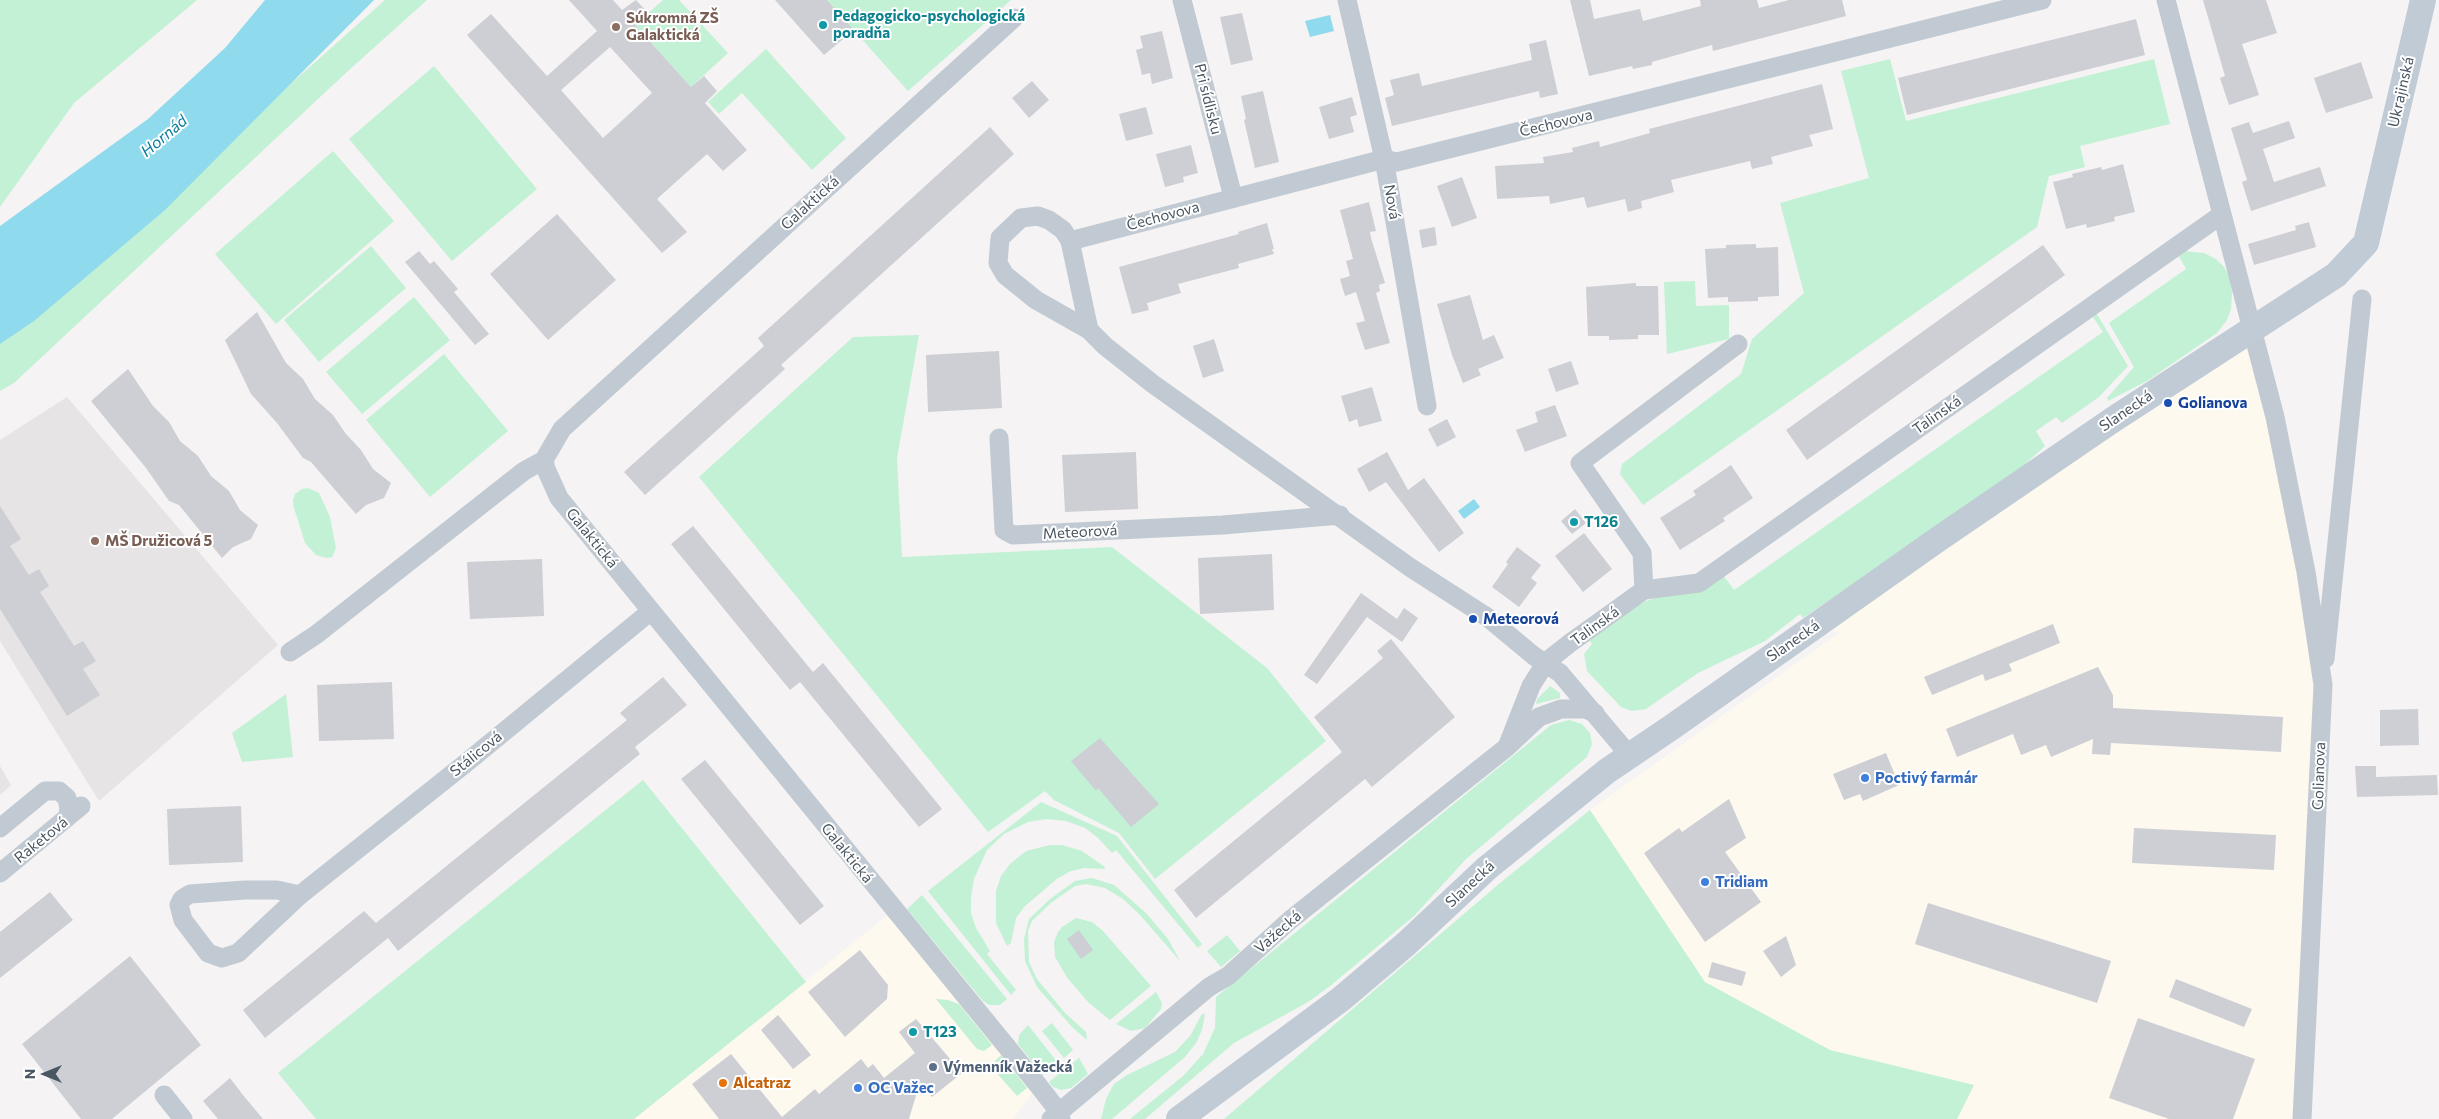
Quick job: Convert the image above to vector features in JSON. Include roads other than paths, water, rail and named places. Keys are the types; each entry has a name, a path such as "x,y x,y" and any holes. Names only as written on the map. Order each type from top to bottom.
{"main road":[{"name":"Ukrajinská","path":"2380,185 2423,0"},
{"name":"Slanecká","path":"1189,1115 1231,1079 1341,999 1406,944 1487,868 1607,771 1937,540 2251,328 2336,275 2366,243 2380,185"}],"street":[{"name":"Pri sídlisku","path":"1182,0 1233,197"},
{"name":"Nová","path":"1347,0 1384,158 1427,406"},
{"name":"Čechovova","path":"1070,241 1384,158 1397,162 2042,0"},
{"name":"Golianova","path":"2166,0 2275,417 2306,572 2323,685 2302,1119"},
{"name":"Galaktická","path":"1014,18 562,429 544,460 559,498 1061,1117"},
{"name":"Talinská","path":"1546,662 1644,590 1699,583 2221,215"},
{"path":"1089,330 1070,241 1063,230 1049,220 1038,216 1021,218 1000,238 998,263 1005,275 1016,286 1089,330 1104,346 1153,384 1340,515 1411,568 1487,617 1534,656 1560,672 1630,756"},
{"path":"2323,685 2362,299"},
{"path":"1644,590 1642,553 1580,464 1738,344"},
{"name":"Meteorová","path":"999,438 1004,530 1013,535 1223,525 1340,515"},
{"path":"290,652 316,634 524,471 544,460"},
{"name":"Stálicová","path":"300,895 277,890 190,894 182,899 179,905 183,920 208,952 222,958 238,953 300,895 466,763 651,611"},
{"name":"Važecká","path":"1506,747 1528,692 1546,662"},
{"name":"Važecká","path":"1061,1117 1209,987 1228,976 1289,921 1506,747 1540,717 1560,708 1574,708 1595,713"},
{"name":"Raketová","path":"0,828 45,790 59,790 67,798 69,809 74,812 0,873"},
{"path":"164,1096 183,1119"}],"water":[{"name":"Hornád","path":"265,0 374,0 165,210 34,321 0,344 0,226 148,119 225,48"},
{"path":"1330,15 1334,31 1310,37 1305,21"},
{"path":"1474,499 1480,507 1464,519 1458,511"}],"place":[{"name":"Pedagogicko-psychologická poradňa","path":"823,25"},
{"name":"Súkromná ZŠ Galaktická","path":"616,27"},
{"name":"Golianova","path":"2168,403"},
{"name":"T126","path":"1574,522"},
{"name":"MŠ Družicová 5","path":"95,541"},
{"name":"Meteorová","path":"1473,619"},
{"name":"Poctivý farmár","path":"1865,778"},
{"name":"Tridiam","path":"1705,882"},
{"name":"T123","path":"913,1032"},
{"name":"Výmenník Važecká","path":"933,1067"},
{"name":"Alcatraz","path":"723,1083"},
{"name":"OC Važec","path":"858,1088"}]}
